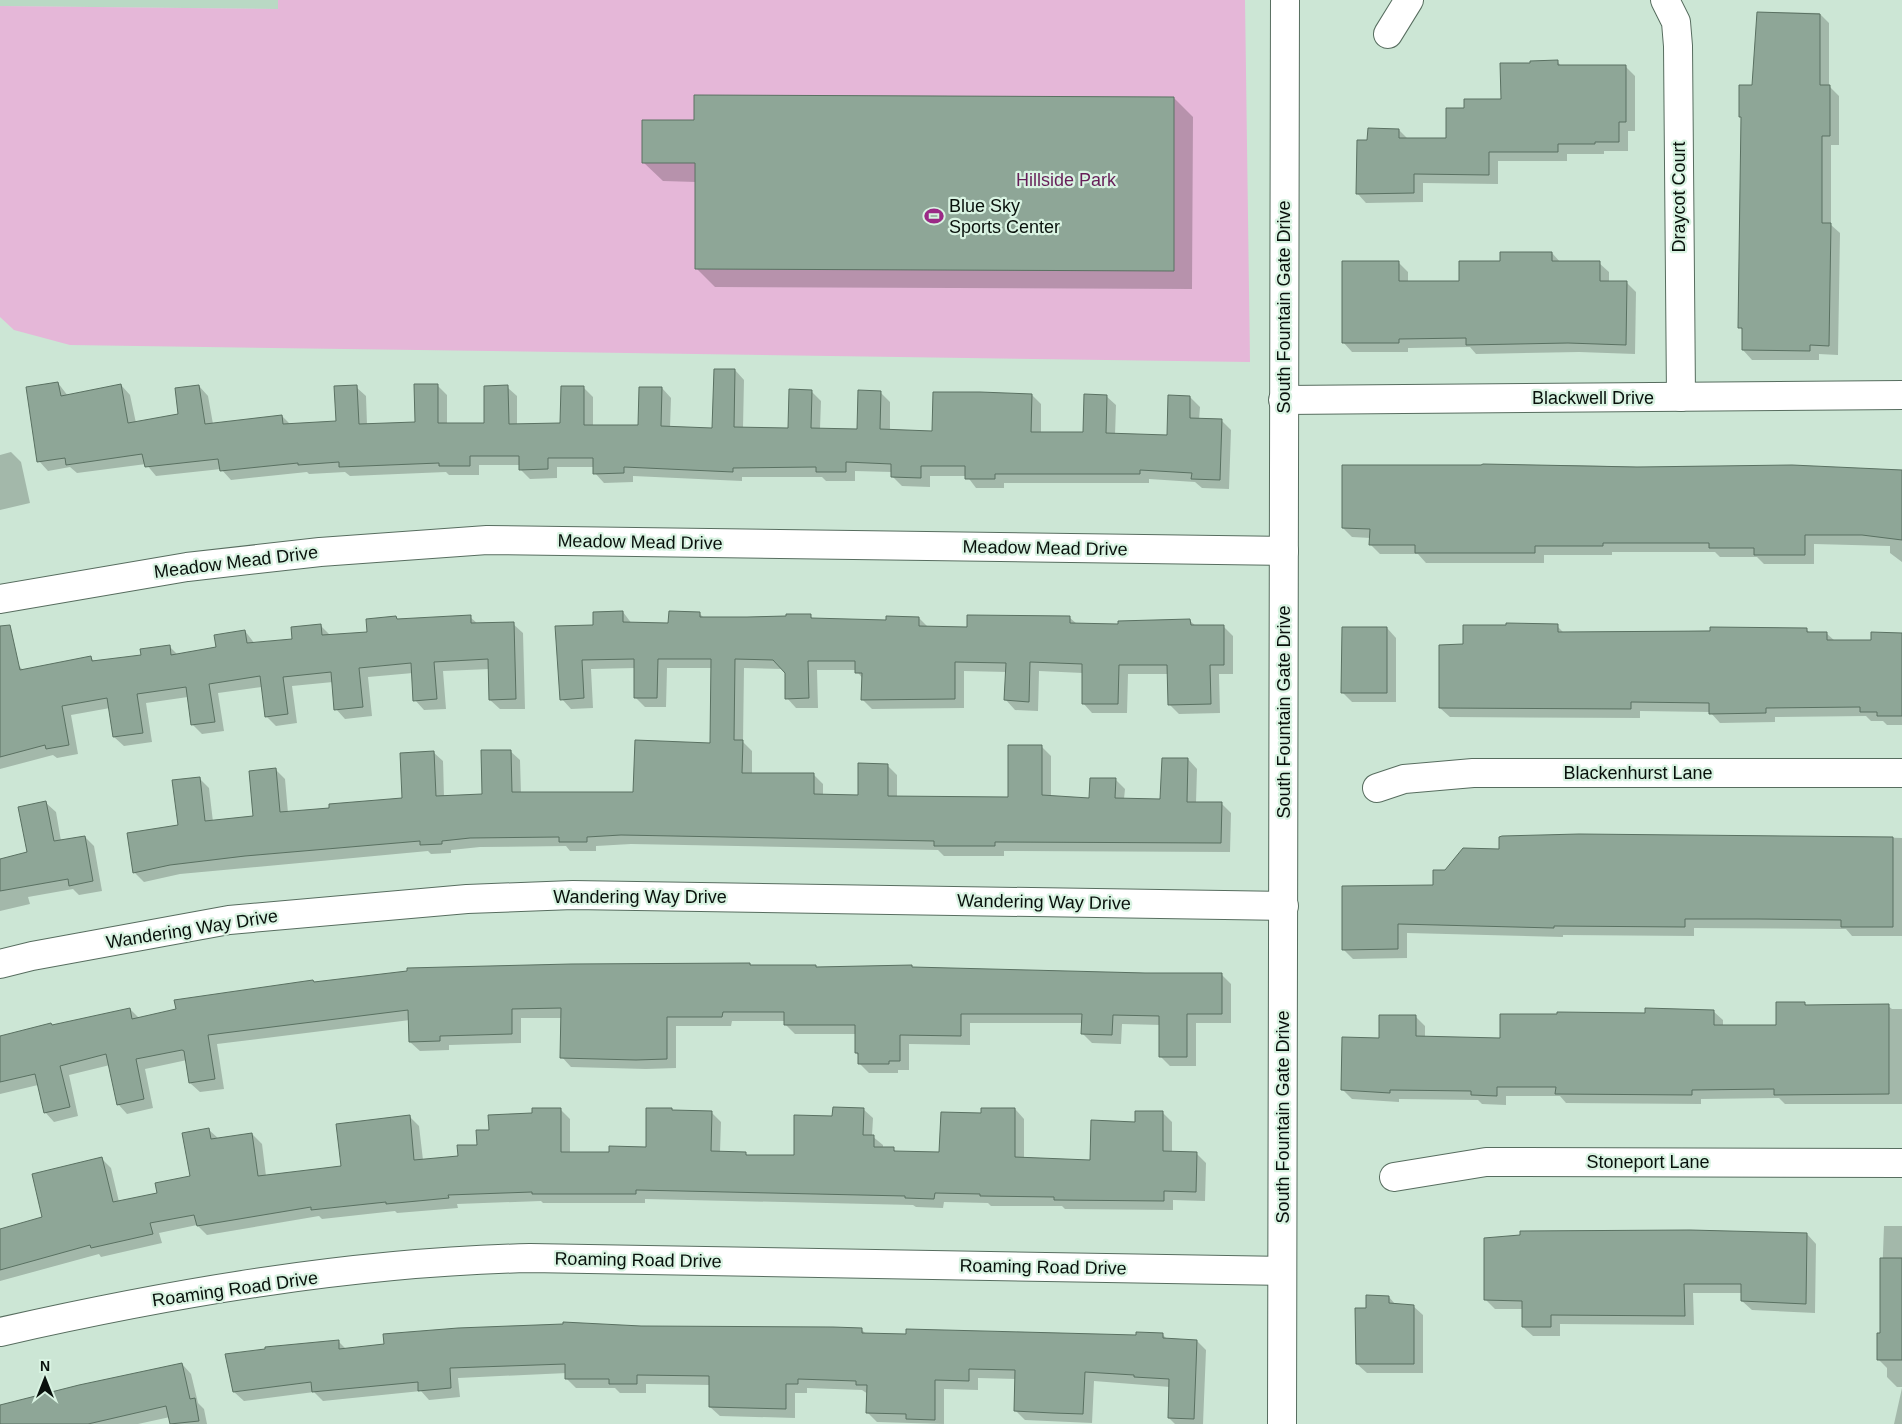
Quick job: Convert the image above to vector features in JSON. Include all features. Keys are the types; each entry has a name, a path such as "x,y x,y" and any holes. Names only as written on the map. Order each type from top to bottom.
{"street":[{"name":"South Fountain Gate Drive","path":"1282,1424 1285,0"},
{"path":"1388,34 1409,0"},
{"name":"Draycot Court","path":"1664,0 1676,22 1678,46 1681,397"},
{"name":"Blackwell Drive","path":"1283,400 1902,395"},
{"name":"Meadow Mead Drive","path":"0,599 187,567 320,552 487,540 1284,550"},
{"name":"Blackenhurst Lane","path":"1377,788 1404,779 1473,773 1902,773"},
{"name":"Wandering Way Drive","path":"0,964 32,956 229,920 467,899 573,895 1284,906"},
{"name":"Stoneport Lane","path":"1394,1177 1486,1162 1902,1163"},
{"name":"Roaming Road Drive","path":"0,1332 102,1309 266,1282 459,1260 530,1258 1282,1271"}],"shaded area":[{"path":"0,0 278,0 278,9 0,6"}],"green space":[{"name":"Hillside Park","path":"278,0 1245,0 1250,362 70,345 14,330 0,317 0,6 278,9"}],"building":[{"path":"1757,12 1820,14 1820,85 1830,85 1830,136 1822,136 1822,223 1831,223 1829,346 1810,345 1810,351 1742,350 1742,328 1738,328 1741,117 1739,117 1739,85 1752,85"},
{"path":"1558,60 1558,65 1626,65 1626,122 1619,122 1619,142 1558,144 1558,152 1489,152 1489,175 1414,174 1414,193 1356,194 1357,140 1367,140 1368,128 1399,129 1399,138 1446,138 1446,108 1464,108 1464,99 1501,99 1500,63 1530,63 1530,61"},
{"name":"Blue Sky Sports Center","path":"694,95 1174,97 1174,271 695,269 695,163 642,163 642,120 694,120"},
{"path":"1500,252 1552,252 1552,261 1600,261 1600,281 1627,281 1626,345 1568,343 1466,345 1466,338 1399,339 1399,343 1342,343 1342,261 1399,261 1399,281 1459,281 1459,261 1500,261"},
{"path":"714,369 735,369 734,427 788,428 789,389 812,390 811,428 857,429 858,390 881,391 880,429 932,431 933,392 980,392 1032,394 1031,432 1083,432 1084,394 1107,395 1106,433 1167,435 1168,395 1190,396 1190,418 1222,419 1220,480 1191,479 1192,473 1140,470 1140,474 995,474 995,479 965,479 965,466 921,466 921,478 891,477 891,464 846,462 846,472 816,472 816,467 733,468 733,472 624,467 624,473 593,474 593,458 548,458 548,469 519,470 519,456 470,456 470,466 439,466 439,463 339,467 339,462 298,465 298,463 220,471 218,459 145,467 142,454 66,465 65,458 37,462 26,387 58,382 61,396 121,384 128,423 178,414 175,388 199,385 205,424 282,415 283,424 336,421 334,386 357,385 359,424 415,422 414,384 438,384 438,423 484,423 484,386 508,385 509,424 560,423 561,386 584,386 584,425 638,425 639,387 662,387 661,426 712,428"},
{"path":"1483,464 1637,467 1792,465 1902,470 1902,540 1862,535 1805,535 1805,555 1754,555 1754,548 1709,548 1709,543 1603,543 1603,546 1535,546 1535,553 1415,553 1415,545 1369,545 1370,529 1342,528 1342,465"},
{"path":"623,611 623,622 668,623 669,611 700,612 700,617 811,614 811,618 886,620 886,616 919,617 919,626 967,627 967,615 1070,616 1070,623 1118,624 1118,621 1190,619 1191,625 1224,625 1224,665 1210,665 1211,704 1168,705 1167,665 1119,665 1118,704 1082,704 1082,664 1030,662 1029,702 1004,700 1006,663 955,662 955,699 861,700 862,673 855,673 855,661 808,661 809,698 785,699 785,673 773,660 735,659 734,740 743,740 742,773 814,773 814,794 858,795 858,763 888,764 888,796 1008,797 1008,745 1042,745 1042,795 1089,798 1090,778 1116,778 1115,798 1160,799 1162,758 1188,758 1187,802 1222,802 1221,843 995,842 995,846 934,846 934,841 621,835 587,837 587,842 559,842 559,837 470,838 442,841 442,844 420,845 420,841 245,856 170,865 133,873 127,833 178,825 172,780 200,777 205,821 253,816 249,771 276,768 280,812 329,808 329,804 402,798 400,753 434,751 436,796 482,794 481,750 511,750 512,792 633,792 635,740 710,743 711,659 658,659 657,698 634,698 634,659 582,660 584,698 560,700 555,626 593,625 593,612"},
{"path":"471,615 471,623 514,622 516,699 489,700 488,659 434,662 437,699 413,701 411,663 359,668 363,707 334,710 331,672 283,677 288,714 265,717 260,676 209,684 215,722 191,725 186,687 137,694 143,733 113,737 107,698 62,706 69,745 46,749 45,745 0,757 0,626 10,625 20,670 91,656 92,661 141,655 140,649 170,645 171,655 216,647 214,635 245,630 247,643 292,639 291,627 321,624 322,635 367,632 366,619 396,616 397,619"},
{"path":"1506,623 1558,624 1558,632 1710,631 1710,627 1807,628 1807,632 1827,632 1827,640 1871,640 1871,632 1902,633 1902,716 1877,716 1877,712 1860,712 1860,707 1766,708 1766,713 1709,714 1709,703 1631,702 1631,709 1439,708 1439,645 1463,644 1463,625 1506,625"},
{"path":"1342,627 1387,627 1387,693 1341,693"},
{"path":"46,801 54,841 85,836 93,881 69,886 68,879 0,891 0,859 27,852 18,807"},
{"path":"1579,834 1893,837 1893,927 1841,927 1841,920 1758,919 1685,919 1685,927 1554,926 1554,928 1398,924 1398,949 1342,950 1342,886 1433,885 1433,870 1445,870 1463,848 1499,849 1499,837 1502,836"},
{"path":"750,963 750,965 816,965 816,967 912,965 912,967 1222,973 1222,1014 1187,1014 1187,1057 1159,1057 1159,1016 1113,1015 1112,1035 1081,1034 1082,1014 961,1014 961,1036 900,1035 900,1061 889,1061 889,1064 858,1064 858,1053 855,1053 855,1025 784,1025 784,1012 723,1012 722,1017 667,1017 667,1059 636,1060 560,1058 561,1008 512,1009 512,1034 440,1036 440,1041 409,1042 408,1010 208,1035 215,1079 189,1083 184,1051 182,1050 136,1059 144,1099 117,1105 106,1054 60,1066 70,1107 44,1113 35,1074 0,1082 0,1036 51,1023 52,1025 130,1008 132,1019 176,1009 174,1000 313,980 314,982 407,971 407,968 571,964"},
{"path":"1776,1002 1805,1002 1805,1005 1889,1004 1889,1094 1774,1095 1774,1089 1692,1090 1692,1095 1555,1094 1556,1087 1497,1087 1497,1096 1471,1095 1471,1091 1390,1090 1390,1093 1341,1090 1342,1037 1379,1038 1379,1015 1416,1015 1416,1036 1500,1038 1500,1014 1557,1014 1557,1012 1645,1013 1645,1008 1714,1010 1714,1025 1776,1025"},
{"path":"833,1107 864,1108 863,1135 874,1135 874,1147 894,1147 894,1151 939,1152 941,1112 981,1113 981,1108 1015,1108 1015,1157 1090,1160 1091,1120 1135,1122 1135,1111 1163,1111 1163,1151 1197,1152 1196,1192 1164,1191 1164,1201 1054,1200 1054,1197 935,1193 934,1199 905,1198 905,1196 636,1190 636,1194 532,1194 532,1192 448,1195 449,1198 386,1204 386,1202 311,1210 311,1207 197,1226 194,1215 150,1223 153,1234 91,1248 90,1245 0,1270 0,1229 42,1217 32,1174 102,1157 113,1202 157,1193 155,1183 190,1176 182,1133 209,1128 211,1139 252,1133 258,1176 341,1166 336,1124 410,1115 414,1160 458,1156 457,1145 477,1145 476,1130 489,1130 488,1115 532,1113 532,1108 561,1108 561,1152 609,1152 609,1146 646,1147 646,1108 672,1108 672,1110 712,1111 711,1151 746,1152 746,1155 794,1155 794,1115 832,1116"},
{"path":"1690,1230 1807,1233 1806,1304 1741,1301 1741,1284 1684,1284 1685,1316 1551,1315 1551,1327 1522,1327 1522,1301 1484,1300 1484,1238 1520,1235 1520,1231"},
{"path":"1880,1258 1902,1258 1902,1360 1877,1360 1877,1333 1880,1333"},
{"path":"1366,1295 1389,1296 1389,1303 1414,1305 1414,1364 1356,1364 1355,1308 1366,1308"},
{"path":"563,1322 641,1326 862,1328 862,1333 906,1334 906,1329 1136,1335 1136,1332 1163,1333 1163,1338 1197,1340 1194,1419 1168,1418 1169,1379 1134,1377 1134,1375 1085,1372 1083,1414 1053,1413 1014,1411 1015,1370 969,1369 969,1381 935,1380 935,1420 906,1419 906,1414 866,1413 867,1385 856,1385 856,1381 798,1379 798,1384 786,1384 786,1409 709,1407 709,1376 637,1375 637,1384 609,1384 609,1379 565,1379 565,1364 450,1368 451,1388 418,1391 418,1382 312,1392 311,1382 233,1392 225,1354 265,1349 265,1347 339,1340 339,1349 384,1344 383,1334 458,1328 563,1324"},
{"path":"182,1363 190,1399 195,1398 199,1421 170,1424 166,1406 88,1424 0,1424 0,1405 79,1385"}],"place":[{"name":"Blue Sky Sports Center","path":"934,216"}]}
